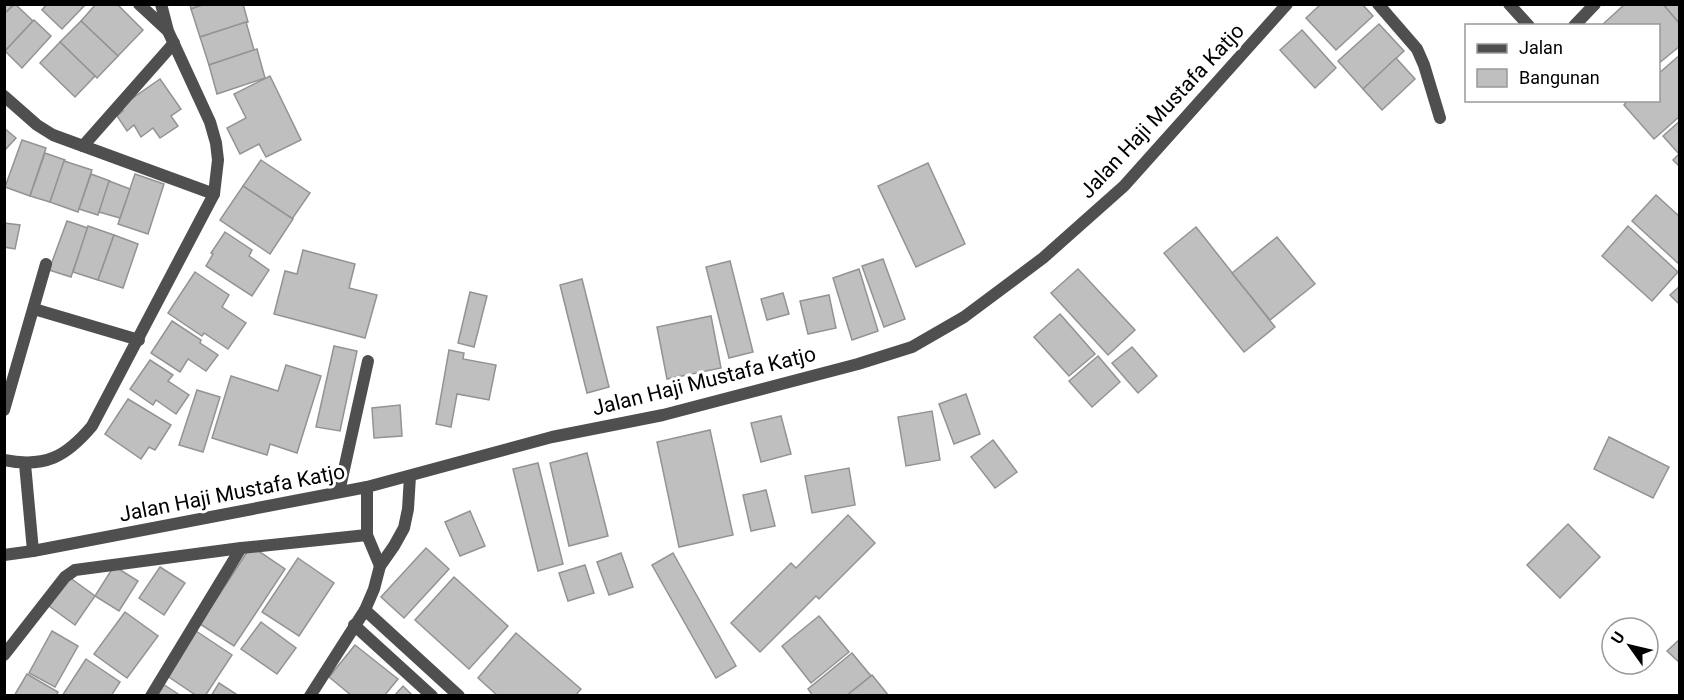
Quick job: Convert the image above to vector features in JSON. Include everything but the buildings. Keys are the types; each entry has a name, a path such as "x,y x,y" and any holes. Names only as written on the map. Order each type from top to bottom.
{"street":[{"path":"139,4 171,37"},
{"path":"4,460 25,464 42,462 63,453 78,442 92,426 214,194 218,160 216,143 210,122 171,37 161,4"},
{"name":"Jalan Haji Mustafa Katjo","path":"4,555 367,487 552,437 674,412 912,348 964,317 1043,258 1124,186 1287,4"},
{"path":"1378,4 1417,49 1440,118"},
{"path":"1509,4 1527,24"},
{"path":"1576,24 1595,4"},
{"path":"83,146 171,37"},
{"path":"4,96 37,125 53,135 214,194"},
{"path":"4,410 46,264"},
{"path":"34,309 139,340"},
{"path":"339,492 368,361"},
{"path":"25,464 33,551"},
{"path":"310,696 365,610 380,566 404,528 410,476"},
{"path":"367,487 367,535 380,566"},
{"path":"4,655 71,572 241,548 367,535"},
{"path":"151,696 241,548"},
{"path":"365,610 459,696"},
{"path":"354,625 432,696"}]}
